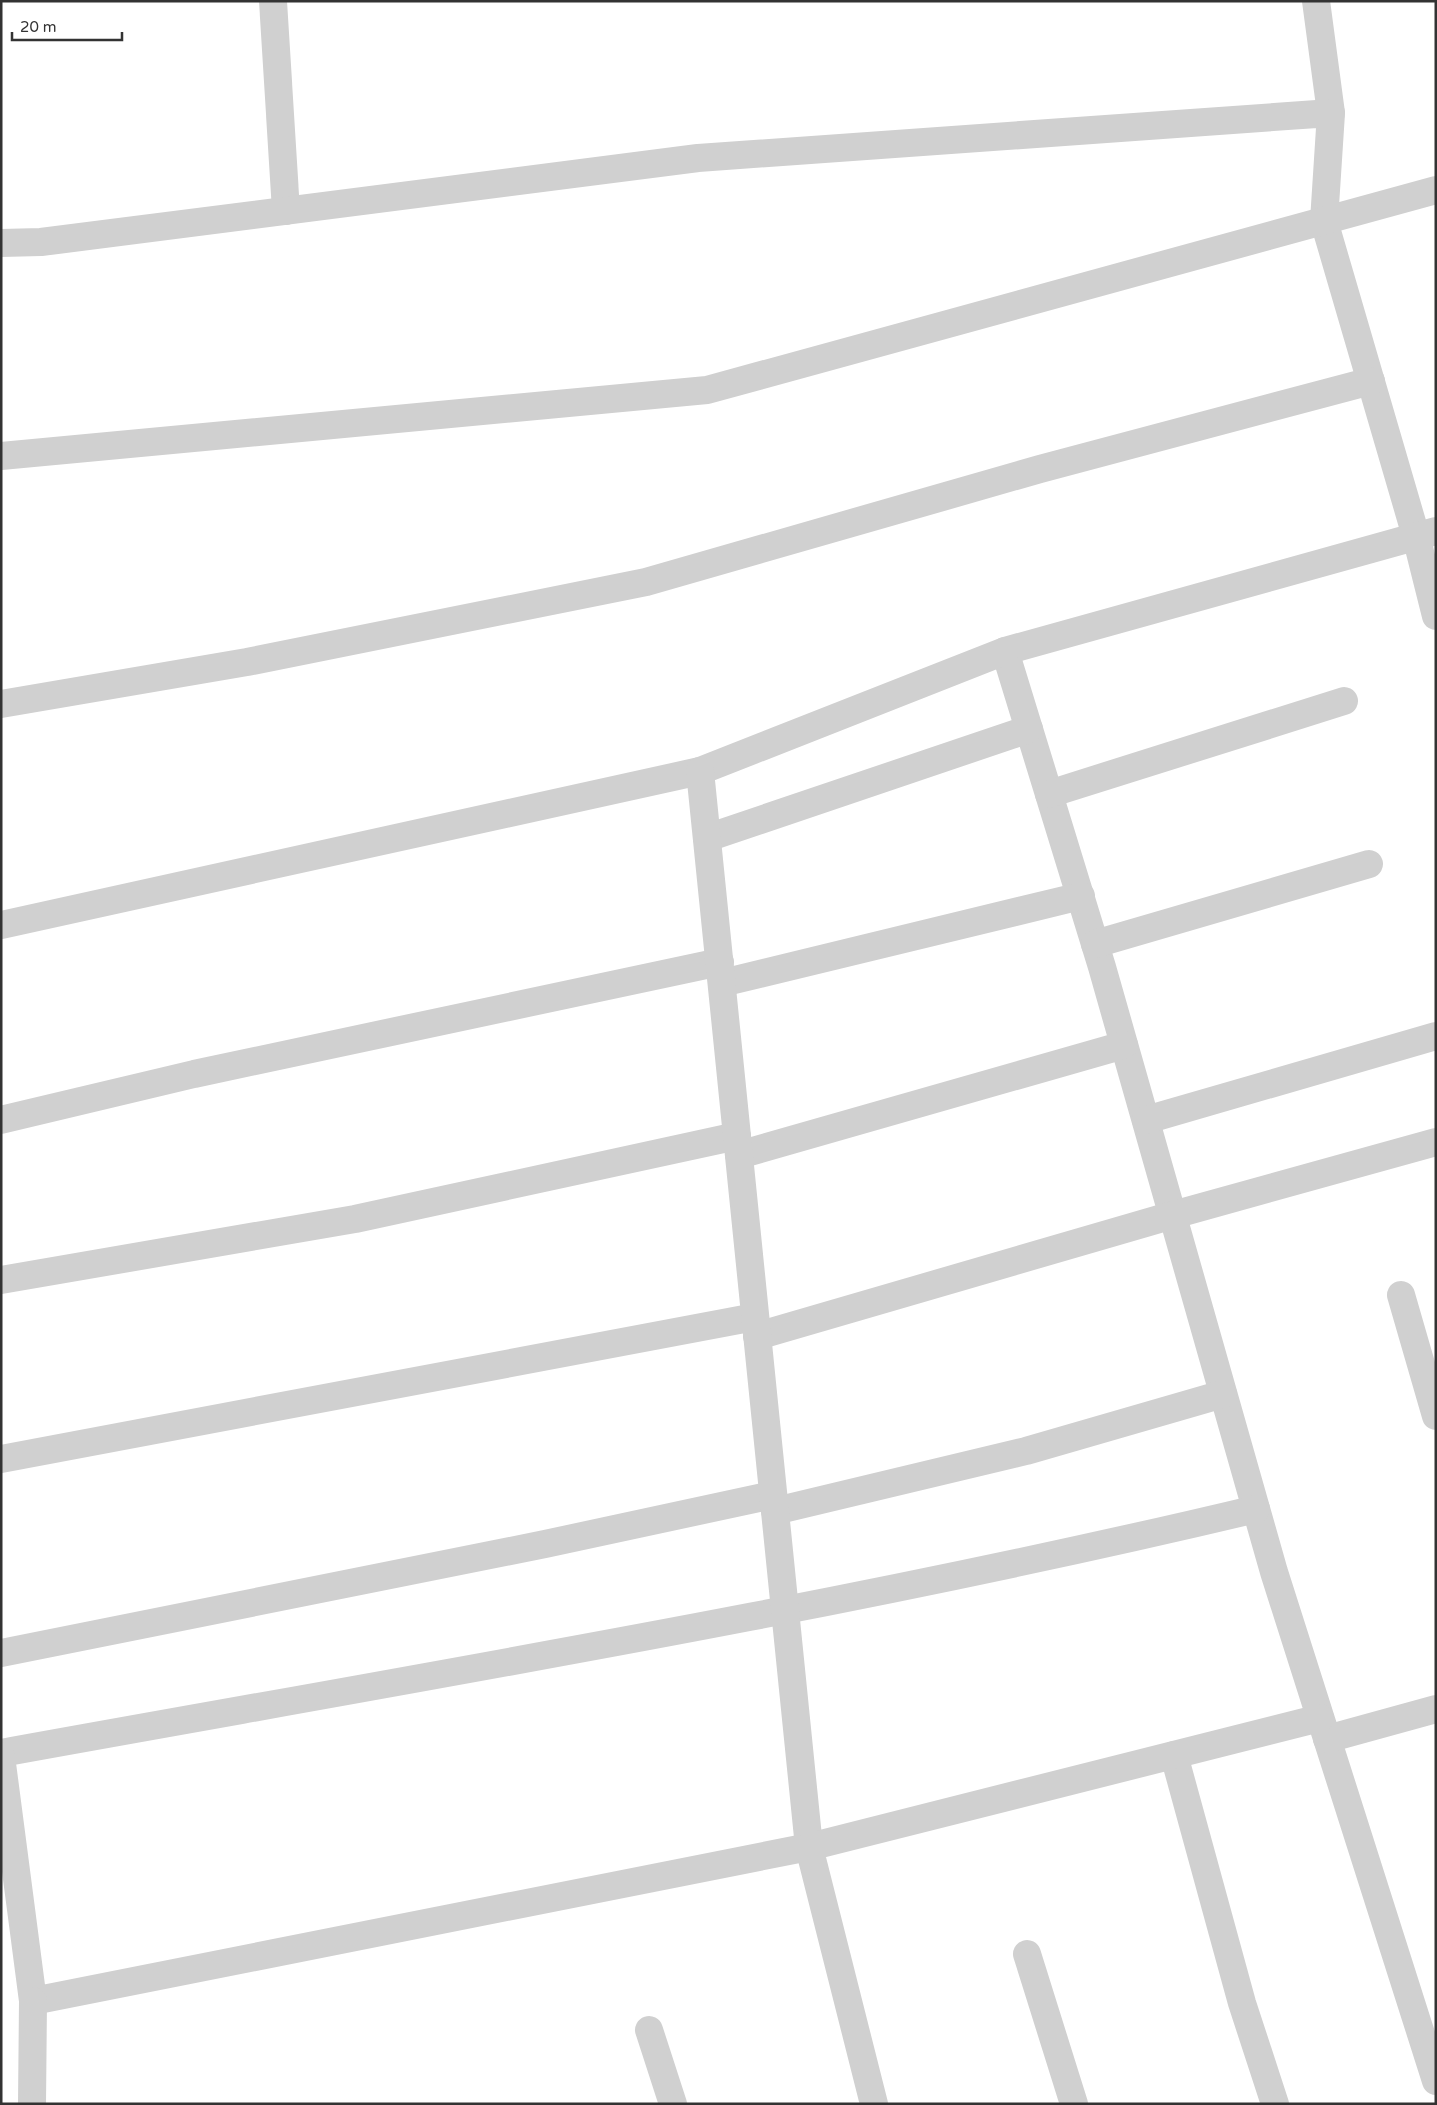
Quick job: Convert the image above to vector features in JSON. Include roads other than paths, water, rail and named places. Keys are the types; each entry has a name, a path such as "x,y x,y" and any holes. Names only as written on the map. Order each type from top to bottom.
{"street":[{"path":"273,1 286,211"},
{"path":"1316,1 1331,113 1324,221 1371,381 1426,534 1436,616"},
{"path":"1,243 41,242 698,158 1331,113"},
{"path":"1,456 707,390 1436,190"},
{"path":"1,704 247,662 646,582 1031,472 1371,381"},
{"path":"1,925 700,771 1005,651 1426,534"},
{"path":"1005,651 1096,944 1256,1509 1436,2081"},
{"path":"1049,794 1344,701"},
{"path":"707,838 1029,729"},
{"path":"700,771 810,1847 874,2104"},
{"path":"1096,944 1369,864"},
{"path":"1,1120 194,1074 721,972 1081,896"},
{"path":"1146,1120 1436,1036"},
{"path":"1,1280 355,1219 738,1145 1124,1045"},
{"path":"1,1459 756,1326 1172,1216 1436,1142"},
{"path":"1402,1295 1436,1416"},
{"path":"1,1653 535,1546 774,1503 1026,1451 1223,1394"},
{"path":"32,2104 33,2001 1,1754 786,1611 1095,1548 1256,1509"},
{"path":"33,2001 810,1847 1174,1754 1436,1709"},
{"path":"1174,1754 1242,2003 1275,2104"},
{"path":"1027,1954 1074,2104"},
{"path":"649,2030 673,2104"}]}
